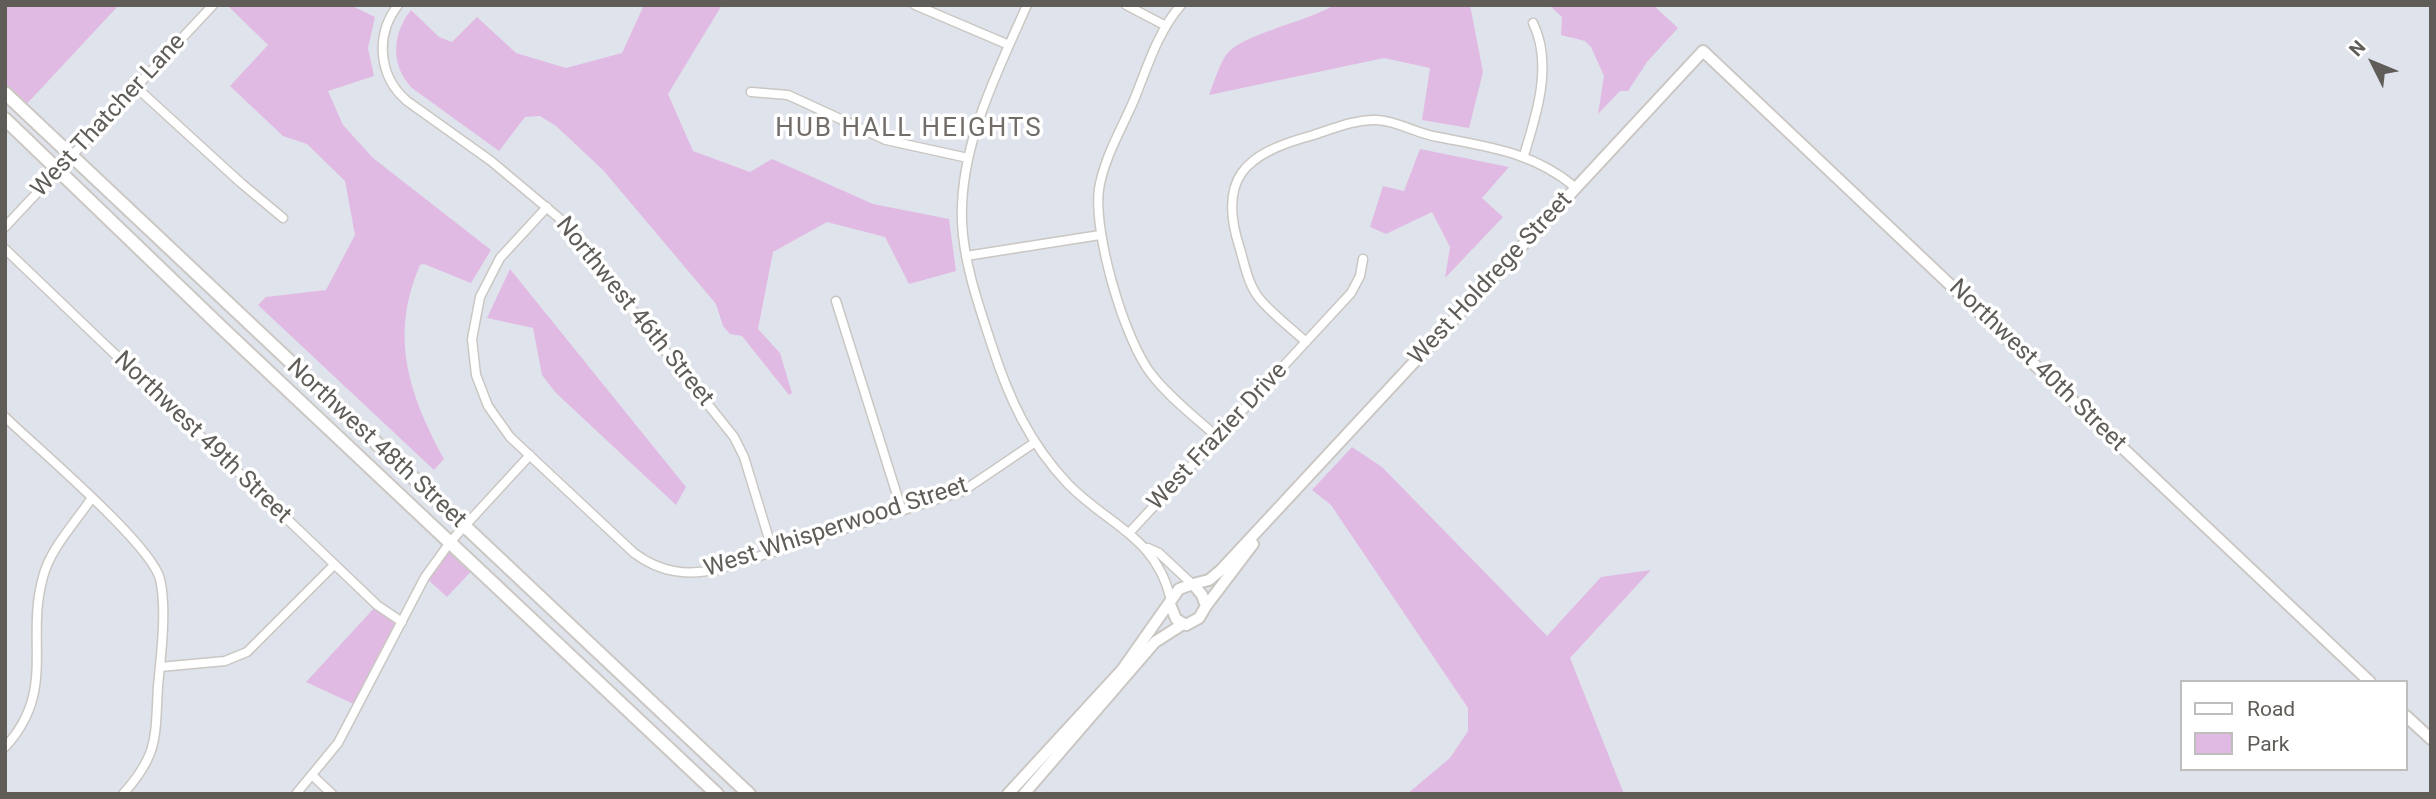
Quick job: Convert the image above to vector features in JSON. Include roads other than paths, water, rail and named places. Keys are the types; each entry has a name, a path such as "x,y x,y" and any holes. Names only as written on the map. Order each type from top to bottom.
{"main road":[{"name":"Northwest 48th Street","path":"5,93 749,794"},
{"name":"Northwest 48th Street","path":"5,119 717,794"}],"street":[{"name":"West Thatcher Lane","path":"5,227 213,5"},
{"name":"Northwest 46th Street","path":"398,5 387,22 382,56 391,83 402,97 478,151 548,207 580,241 730,430 744,457 773,552"},
{"path":"915,5 1009,45"},
{"path":"1027,5 977,124 968,158 962,199 966,256 1003,381 1034,443 1072,488 1146,547 1161,569 1174,615 1183,624"},
{"path":"1126,5 1166,26"},
{"path":"1181,5 1166,26 1103,173 1098,205 1100,234 1140,357 1158,382 1217,437"},
{"path":"1524,155 1536,115 1542,72 1540,36 1534,23"},
{"name":"West Holdrege Street","path":"1192,584 1214,576 1280,508 1703,51"},
{"name":"Northwest 40th Street","path":"1703,51 2368,680"},
{"path":"137,88 283,218"},
{"path":"751,92 789,96 886,140 968,158"},
{"path":"1306,342 1255,291 1233,227 1231,211 1236,184 1241,173 1259,154 1281,144 1375,120 1434,137 1483,144 1524,155 1575,187"},
{"path":"296,794 338,743 425,577 451,541 530,455 510,437 488,406 476,375 472,339 477,306 491,273 506,252 548,207"},
{"path":"966,256 1100,234"},
{"name":"Northwest 49th Street","path":"5,249 334,565 387,613 402,622"},
{"name":"West Frazier Drive","path":"1130,532 1351,293 1360,276 1363,259"},
{"path":"835,301 902,510"},
{"path":"5,417 145,551 156,569 162,593 160,667 153,750 142,773 123,794"},
{"name":"West Whisperwood Street","path":"530,455 635,553 669,570 704,572 963,491 1034,443"},
{"path":"5,747 24,725 34,703 40,591 46,568 91,499"},
{"name":"West Holdrege Street","path":"1206,606 1280,508"},
{"path":"1024,794 1155,642 1183,624 1194,622 1206,606 1202,595 1192,584 1159,553 1146,547"},
{"path":"160,667 225,661 247,652 334,565"},
{"path":"1008,794 1122,670 1179,589 1192,584"},
{"path":"2408,718 2431,740"},
{"path":"313,776 332,794"}],"district":[{"name":"HUB HALL HEIGHTS","path":"909,129"}]}
